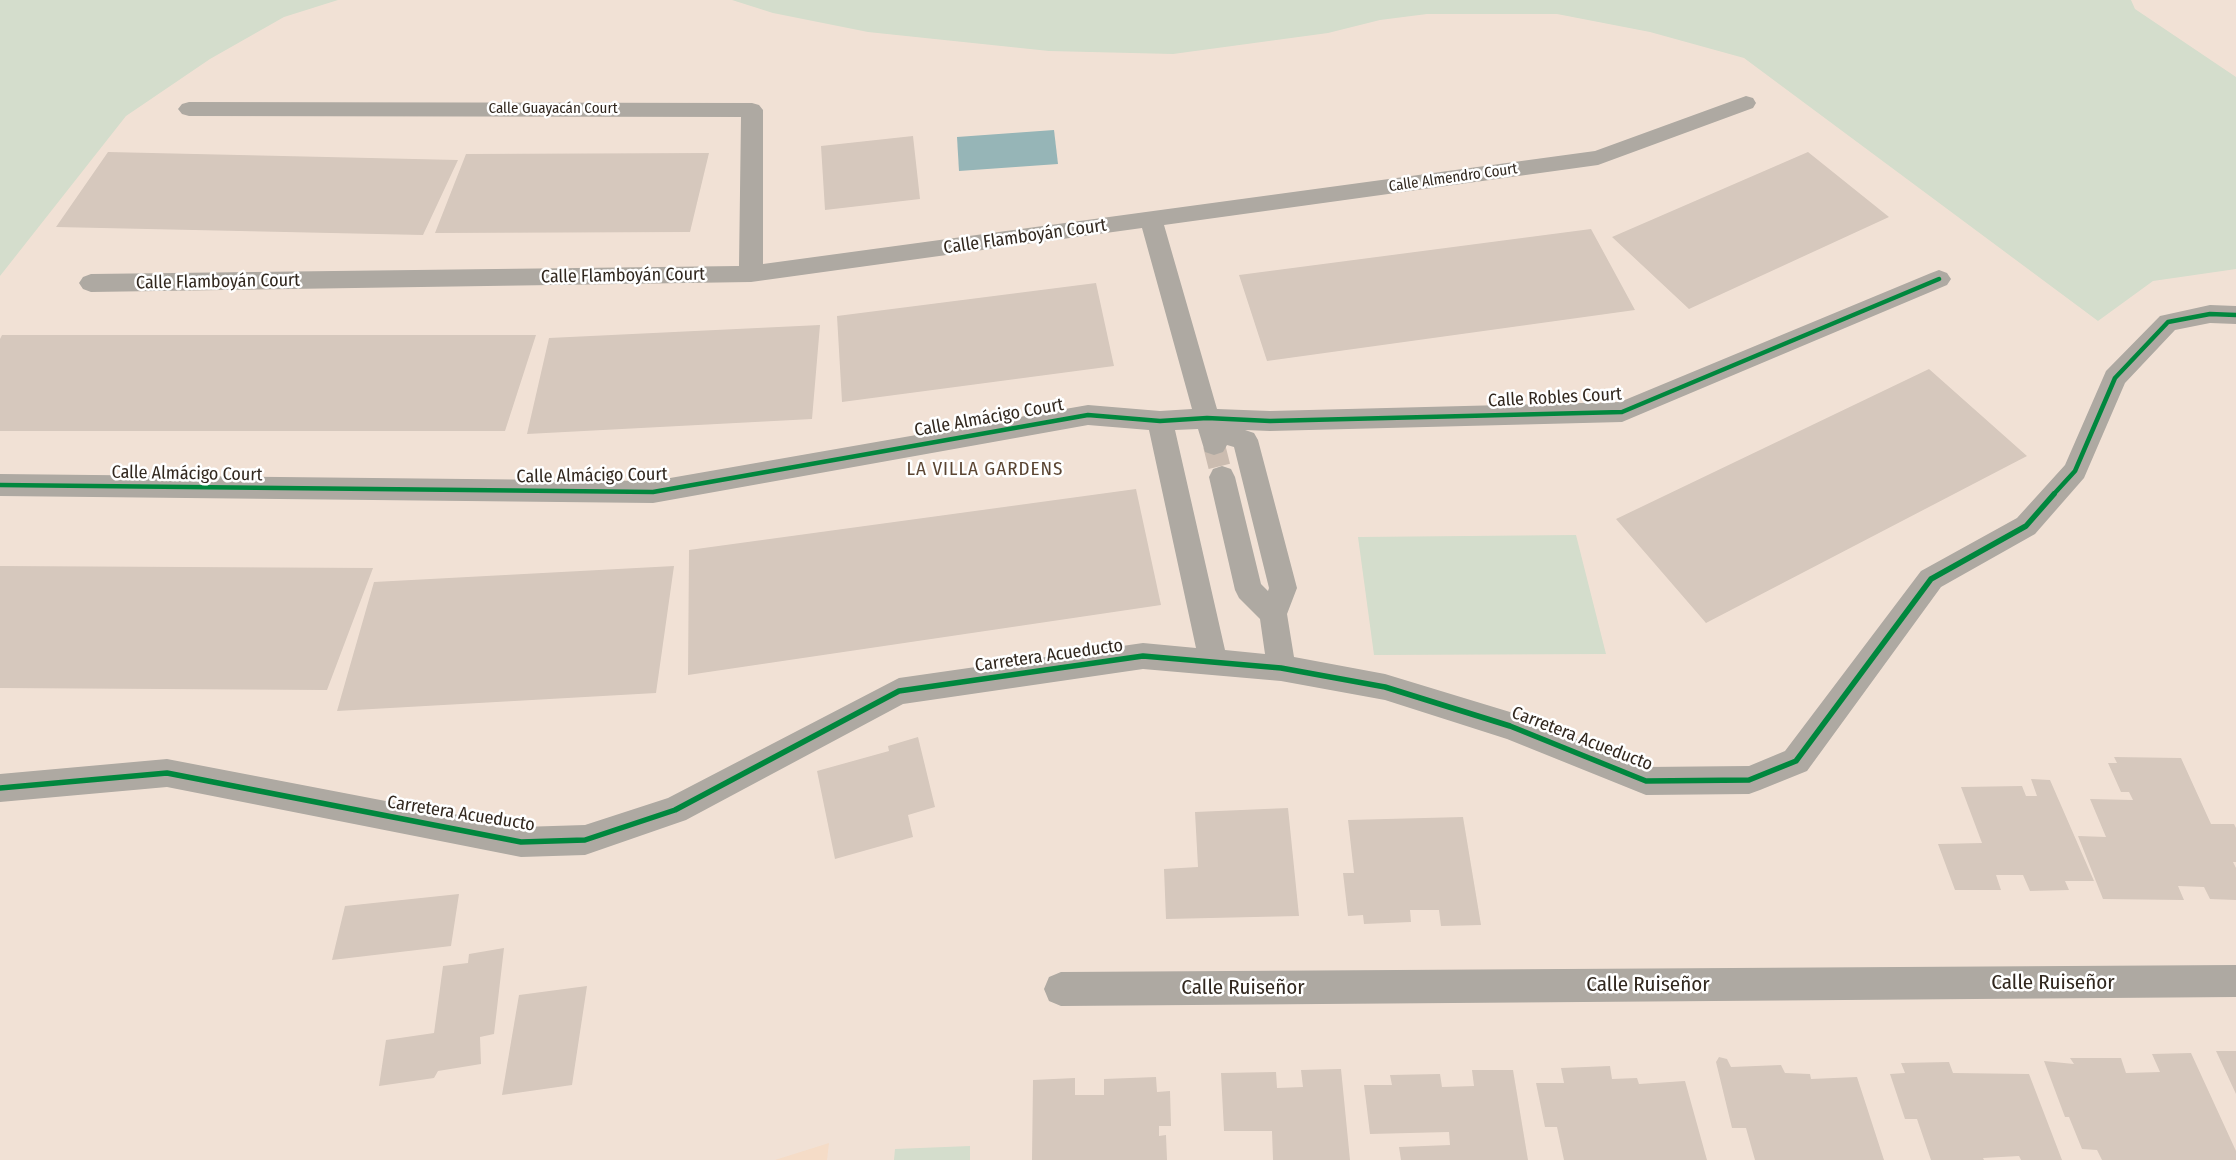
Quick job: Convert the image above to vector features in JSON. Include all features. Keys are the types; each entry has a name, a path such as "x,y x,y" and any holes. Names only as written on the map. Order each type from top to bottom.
{"street":[{"name":"Calle Almendro Court","path":"1151,220 1598,158 1746,103"},
{"name":"Calle Guayacán Court","path":"189,109 752,110 751,274"},
{"name":"Calle Flamboyán Court","path":"91,283 751,274 1151,220"},
{"path":"1151,220 1211,431 1245,440 1283,588 1273,614 1281,668"},
{"name":"Calle Robles Court","path":"1211,431 1270,421 1622,412 1939,279"},
{"name":"Carretera Acueducto","path":"0,788 167,774 521,842 585,840 675,810 899,691 1143,656 1281,668 1385,687 1510,726 1646,781 1749,780 1796,761 1930,579 2026,526 2075,471 2115,378 2168,322 2210,314 2236,315"},
{"name":"Calle Almácigo Court","path":"0,485 653,492 1088,415 1160,421 1211,431"},
{"path":"1160,421 1213,662"},
{"path":"1222,478 1249,590 1273,614"},
{"name":"Calle Ruiseñor","path":"1061,989 2236,981"}],"shaded area":[{"path":"829,1143 827,1160 775,1160"}],"green space":[{"path":"0,0 338,0 284,17 210,59 126,116 0,276"},
{"path":"732,0 2131,0 2135,9 2236,77 2236,269 2153,281 2098,321 1744,58 1650,32 1557,14 1427,14 1380,20 1328,33 1173,54 1049,51 868,32 773,13"},
{"path":"1576,535 1606,654 1374,655 1358,537"},
{"path":"970,1146 970,1160 894,1160 895,1149"}],"water":[{"path":"1054,130 1058,164 959,171 957,137"}],"building":[{"path":"913,136 920,199 825,210 821,146"},
{"path":"108,152 458,160 423,235 56,227"},
{"path":"1808,152 1889,217 1689,309 1612,237"},
{"path":"709,153 690,232 435,233 466,154"},
{"path":"1591,229 1635,310 1267,361 1239,275"},
{"path":"1096,283 1114,366 842,402 837,316"},
{"path":"820,325 812,419 527,434 549,338"},
{"path":"2,335 536,335 505,431 0,431 0,339"},
{"path":"1929,369 2027,456 1706,623 1616,519"},
{"path":"1136,489 1161,605 688,675 689,550"},
{"path":"0,566 373,568 327,690 0,688"},
{"path":"674,566 656,693 337,711 374,582"},
{"path":"918,737 935,807 908,815 913,837 835,859 817,771 889,751 888,746"},
{"path":"2114,757 2181,758 2211,824 2234,824 2236,828 2236,862 2233,862 2236,868 2236,900 2210,899 2204,887 2178,886 2184,900 2103,899 2078,836 2106,837 2090,799 2133,800 2129,792 2121,792 2108,763 2117,763"},
{"path":"2031,779 2050,780 2094,881 2065,881 2069,890 2030,891 2023,875 1996,875 2001,890 1955,890 1938,844 1982,843 1961,787 2022,786 2026,796 2037,796"},
{"path":"1288,808 1299,916 1166,919 1164,869 1198,867 1195,812"},
{"path":"1463,817 1481,925 1441,926 1439,910 1410,910 1411,922 1364,924 1363,915 1348,916 1343,873 1354,873 1348,820"},
{"path":"459,894 451,946 332,960 345,906"},
{"path":"504,948 494,1034 480,1037 481,1064 438,1071 434,1078 379,1086 386,1040 434,1033 443,966 468,963 469,954"},
{"path":"587,986 572,1085 502,1095 519,995"},
{"path":"2216,1051 2236,1051 2236,1094"},
{"path":"2191,1053 2236,1151 2236,1160 2102,1160 2097,1150 2082,1149 2069,1117 2065,1117 2044,1061 2074,1064 2070,1058 2121,1058 2126,1073 2160,1072 2152,1054"},
{"path":"1719,1057 1727,1059 1731,1067 1781,1065 1785,1073 1810,1074 1811,1079 1857,1077 1884,1160 1755,1160 1746,1128 1732,1128 1716,1062"},
{"path":"1949,1062 1953,1073 2029,1074 2062,1160 2021,1160 2019,1156 1983,1158 1984,1160 1931,1160 1917,1119 1905,1119 1890,1074 1905,1073 1901,1063"},
{"path":"1610,1066 1612,1079 1637,1078 1639,1084 1685,1081 1707,1160 1564,1160 1557,1127 1545,1127 1536,1083 1564,1083 1561,1068"},
{"path":"1341,1069 1350,1160 1273,1160 1272,1131 1224,1131 1221,1073 1276,1072 1277,1088 1303,1087 1301,1070"},
{"path":"1472,1070 1513,1070 1528,1160 1401,1160 1399,1147 1450,1145 1449,1132 1370,1134 1364,1085 1392,1085 1390,1075 1440,1074 1442,1087 1474,1086"},
{"path":"1156,1077 1157,1092 1170,1091 1171,1126 1159,1126 1159,1136 1166,1135 1167,1160 1032,1160 1033,1080 1075,1078 1075,1095 1104,1095 1104,1079"}],"tunnel":[{"path":"1214,445 1222,477"}],"cycle path":[{"path":"0,485 653,492 1088,415 1160,421 1207,418 1270,421 1622,412 1939,279"},
{"path":"0,788 167,773 521,842 585,840 675,810 899,691 1143,656 1281,668 1385,687 1510,726 1646,781 1749,780 1796,761 1931,579 2026,526 2075,471 2115,378 2168,322 2210,314 2236,315"}],"district":[{"name":"LA VILLA GARDENS","path":"985,470"}]}
